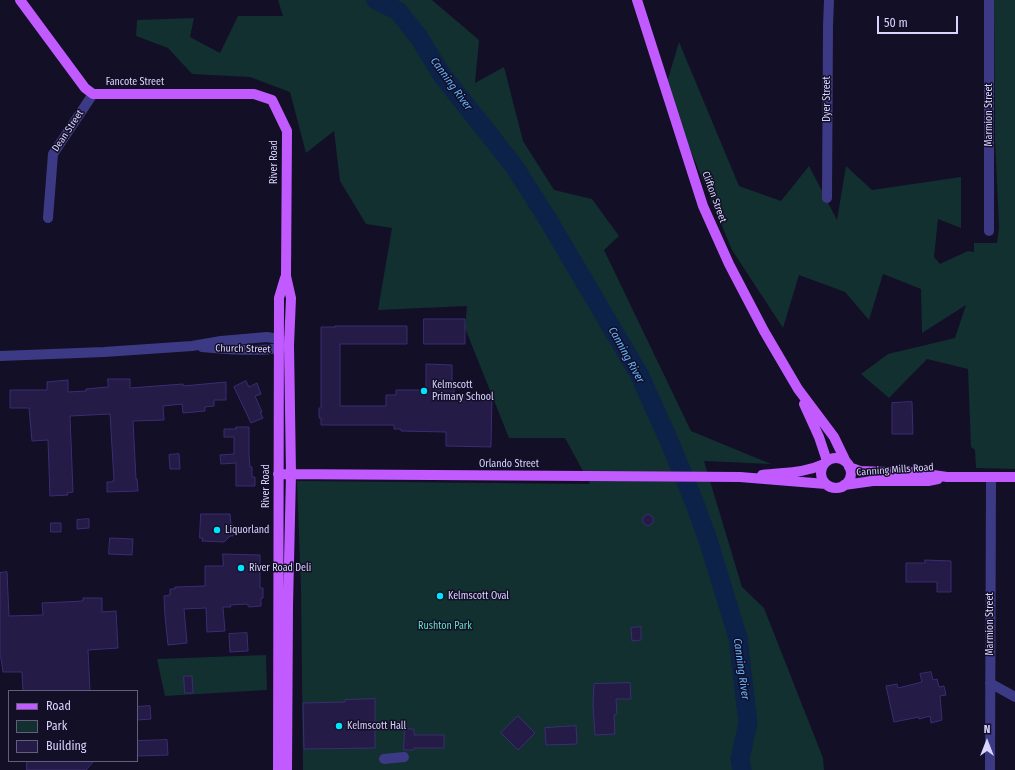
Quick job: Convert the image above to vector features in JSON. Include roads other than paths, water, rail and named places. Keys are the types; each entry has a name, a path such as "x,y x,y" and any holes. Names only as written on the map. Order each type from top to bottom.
{"main road":[{"name":"Fancote Street","path":"20,0 85,88 93,94 254,94 272,100"},
{"name":"Clifton Street","path":"637,0 703,206 729,264 764,331 798,389 834,437 848,464"},
{"name":"River Road","path":"272,100 287,131 286,276 291,298 289,345 291,474 288,606 287,770"},
{"name":"River Road","path":"278,770 279,298 286,276"},
{"name":"Clifton Street","path":"798,389 819,437 825,463"},
{"path":"837,458 848,464 850,477 848,482 834,488 826,484 822,479 821,474 825,463 837,458"},
{"name":"Orlando Street","path":"740,477 799,472 811,470 825,463"},
{"name":"Canning Mills Road","path":"848,464 860,471 905,472 947,477 1015,478"},
{"name":"Orlando Street","path":"278,474 740,477 826,484"},
{"name":"Canning Mills Road","path":"844,485 873,482 928,481 947,477"}],"street":[{"name":"Dyer Street","path":"827,198 829,0"},
{"name":"Marmion Street","path":"989,0 989,231"},
{"name":"Dean Street","path":"48,218 52,154 93,94"},
{"name":"Church Street","path":"0,356 80,354 192,346 219,349 279,344 289,345"},
{"name":"Marmion Street","path":"990,770 991,478"},
{"path":"990,683 1015,697"},
{"path":"384,759 404,756"}],"waterway":[{"name":"Canning River","path":"376,0 398,11 418,36 442,75 514,166 547,218 639,374 671,445 695,504 709,543 738,638 748,723 740,759 742,770"}],"place":[{"name":"Kelmscott Primary School","path":"424,391"},
{"name":"Liquorland","path":"217,530"},
{"name":"River Road Deli","path":"241,568"},
{"name":"Kelmscott Oval","path":"440,596"},
{"name":"Kelmscott Hall","path":"339,726"}],"park label":[{"name":"Rushton Park","path":"445,626"}]}
